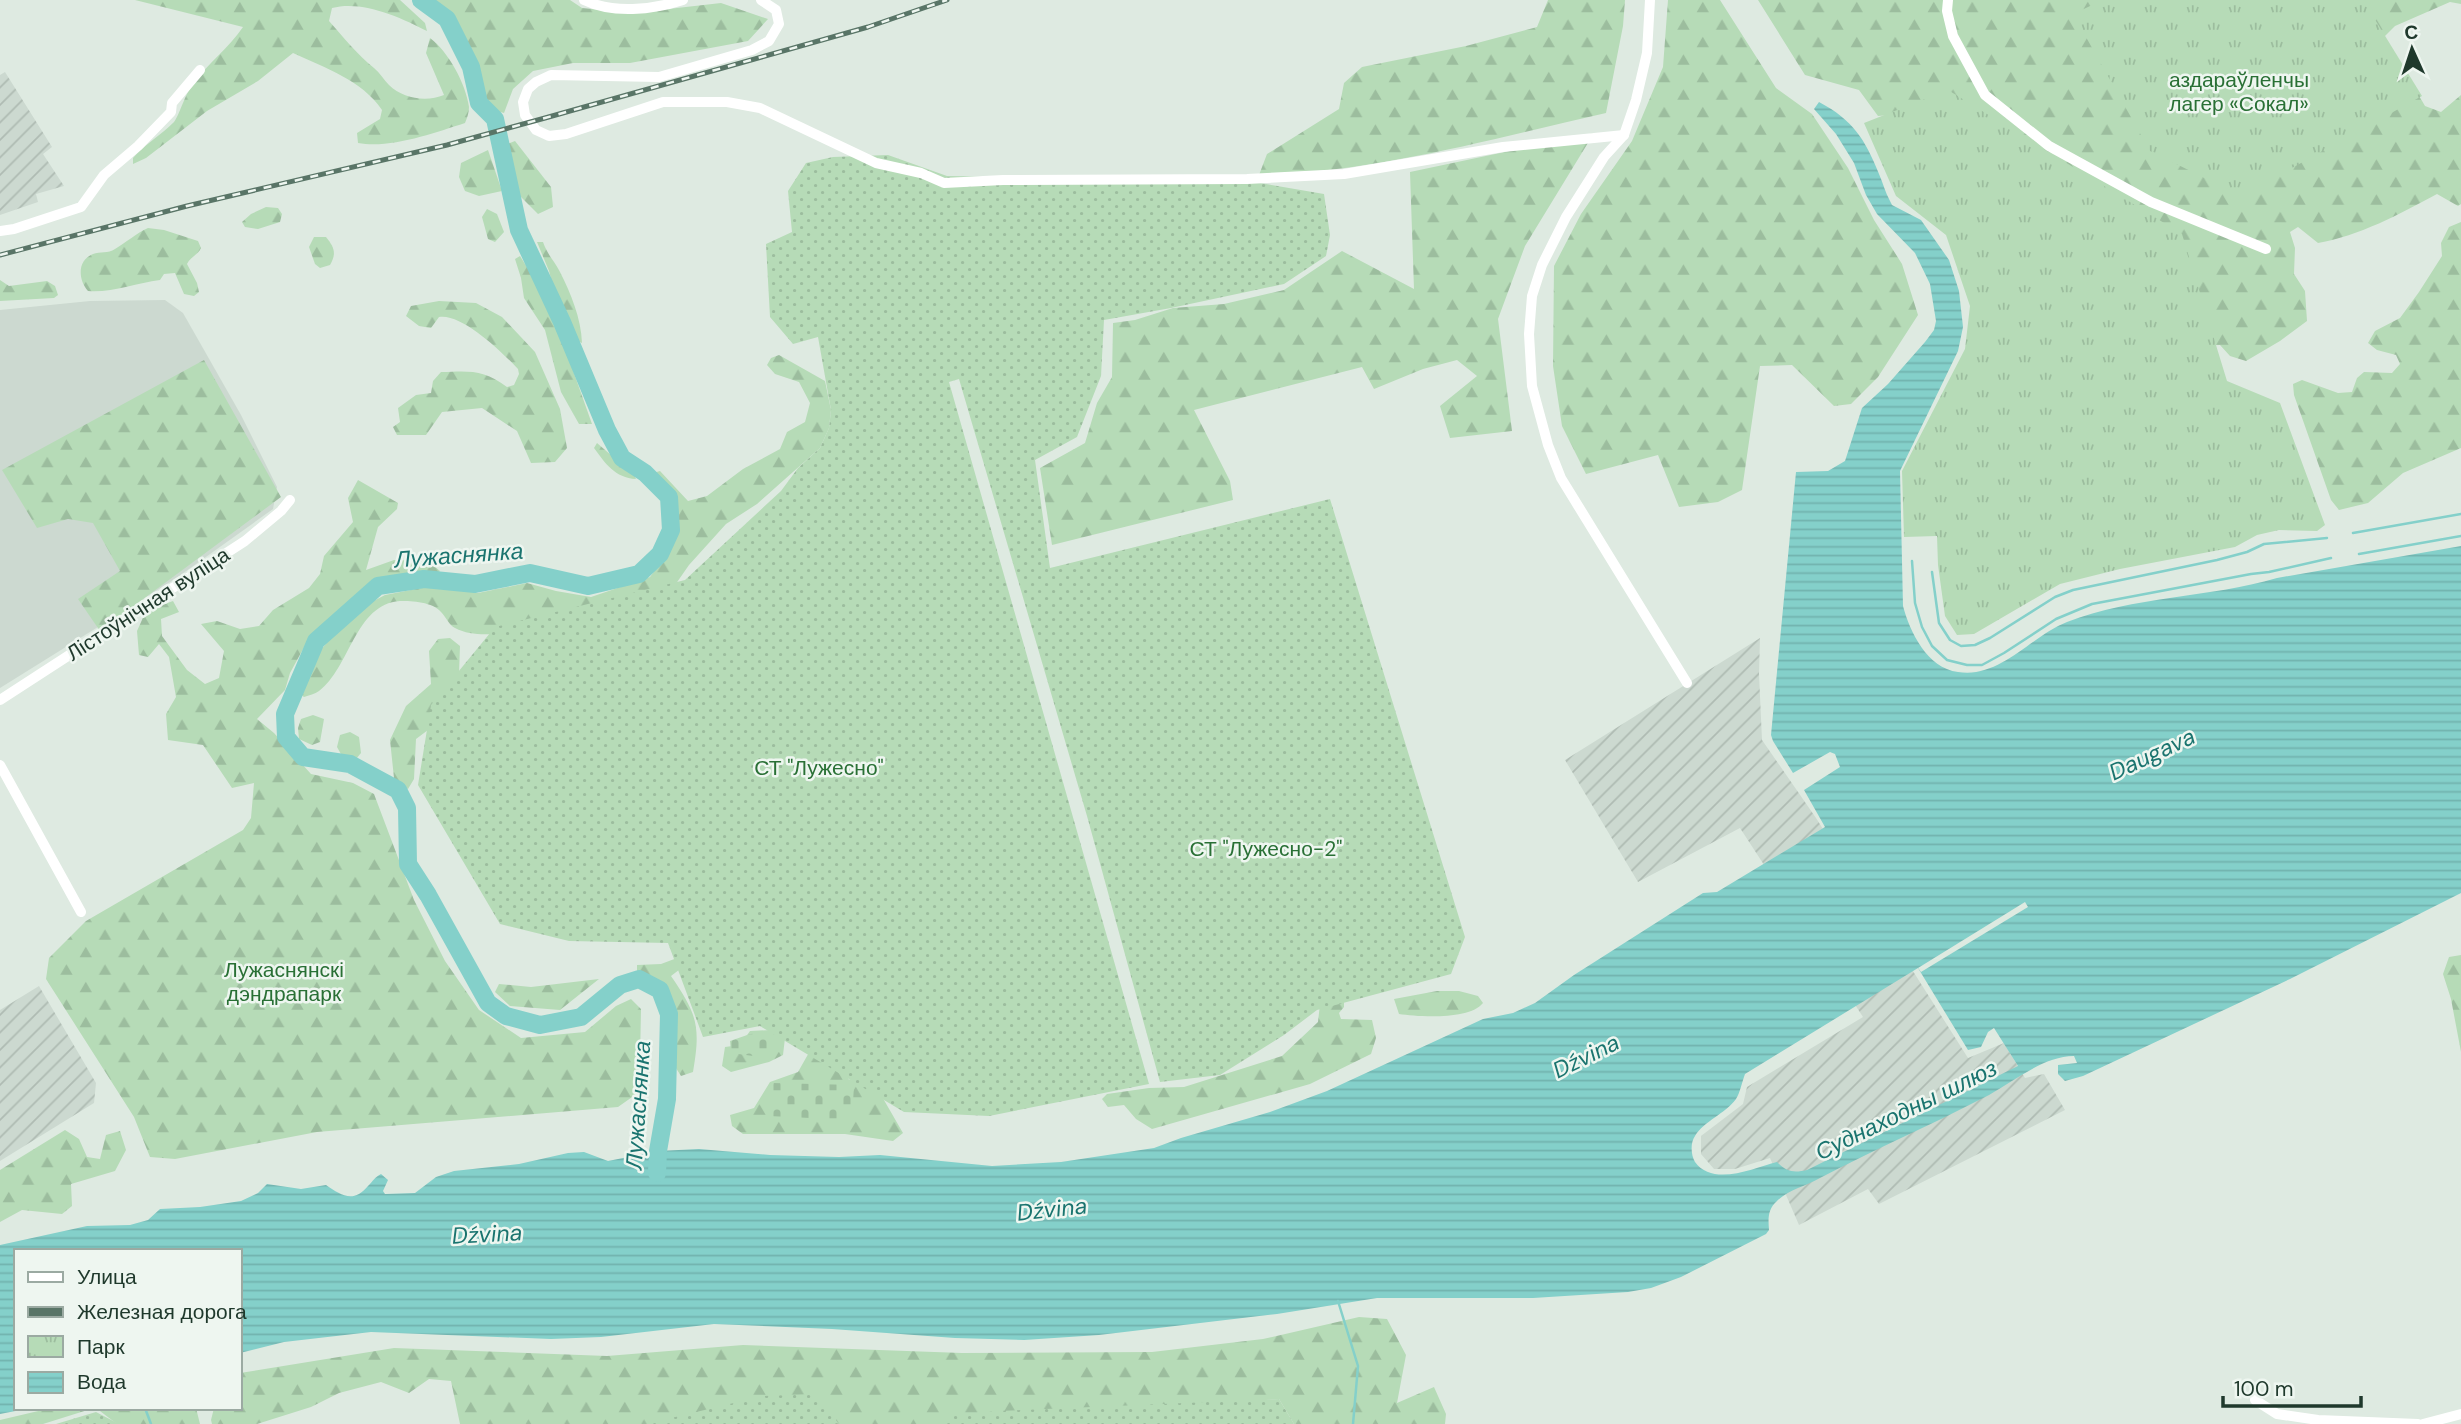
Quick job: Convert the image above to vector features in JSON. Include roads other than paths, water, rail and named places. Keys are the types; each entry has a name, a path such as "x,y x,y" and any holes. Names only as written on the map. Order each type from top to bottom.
{"street":[{"path":"584,0 603,8 636,9 683,0"},
{"path":"761,0 776,9 779,24 769,41 752,50 659,77 551,75 528,89 523,103 525,115 536,130 549,136 566,134 663,102 727,103 761,108 876,163 921,173 944,183 1003,180 1247,179 1344,174 1503,147 1625,135"},
{"path":"1650,0 1647,53 1625,135 1597,167 1566,216 1542,265 1532,296 1529,334 1532,386 1548,445 1561,478 1687,683"},
{"path":"1948,0 1947,11 1953,36 1984,95 2049,146 2151,202 2266,248"},
{"path":"0,231 81,207 104,175 138,146 171,112 172,103 200,70"},
{"name":"Лістоўнічная вуліца","path":"0,700 245,541 290,500"},
{"path":"0,765 80,912"},
{"path":"2255,1400 2277,1413 2318,1420 2418,1424"},
{"path":"2423,1424 2461,1414"}],"water":[{"path":"1819,102 1849,123 1863,141 1892,205 1921,220 1949,260 1959,291 1963,327 1958,351 1900,471 1903,606 1915,637 1929,656 1937,664 1958,672 1988,669 2015,655 2054,628 2092,613 2461,546 2461,893 2290,979 2083,1076 2065,1081 2058,1074 2058,1065 2077,1063 2074,1056 2062,1057 2039,1066 1983,1098 1786,1194 1770,1211 1769,1230 1766,1234 1681,1277 1651,1288 1533,1298 1377,1298 1277,1314 1099,1335 1024,1340 714,1324 601,1337 551,1339 371,1332 284,1342 242,1352 242,1249 14,1249 14,1410 21,1410 0,1414 0,1245 87,1226 130,1225 148,1220 160,1209 241,1201 258,1193 267,1184 301,1189 326,1185 352,1196 363,1192 381,1174 388,1180 383,1191 385,1194 415,1193 436,1177 454,1171 519,1164 568,1153 584,1152 608,1161 658,1151 699,1149 770,1155 880,1155 992,1166 1061,1162 1154,1148 1270,1112 1327,1091 1483,1019 1513,1013 1535,1003 1703,893 1717,892 1825,827 1804,790 1840,767 1835,754 1830,752 1793,773 1771,735 1796,472 1828,471 1845,461 1862,408 1888,384 1925,342 1934,330 1936,321 1930,284 1915,253 1877,214 1866,195 1854,163 1836,134 1814,109","holes":["1918,968 1968,1050 1981,1047 1988,1032 1994,1028 2018,1066 1807,1170 1791,1171 1777,1162 1723,1175 1703,1169 1695,1162 1692,1153 1693,1139 1736,1099 1745,1074"]}],"waterway":[{"name":"Лужаснянка","path":"421,0 447,19 471,67 479,103 495,119 519,230 562,322 607,430 622,458 645,473 669,497 671,530 660,554 639,574 588,586 530,573 475,584 424,579 378,586 316,641 285,714 286,737 303,757 350,764 398,790 407,808 408,864 488,1003 506,1016 540,1025 581,1017 620,985 639,979 660,990 669,1014 667,1099 657,1173"},
{"path":"2353,533 2461,514"},
{"path":"2359,554 2461,536"},
{"path":"1932,572 1939,623 1950,640 1961,646 1975,645 2055,597 2073,590 2217,560 2264,544 2327,538"},
{"path":"1912,561 1915,603 1922,627 1932,646 1947,660 1967,665 1982,665 2056,619 2092,604 2331,558"},
{"path":"1338,1301 1358,1366 1353,1424"},
{"path":"146,1410 151,1424"}],"railway":[{"path":"0,255 187,206 447,145 868,27 947,0"}],"park label":[{"name":"аздараўленчы лагер «Сокал»","path":"2239,92"},
{"name":"СТ \"Лужесно\"","path":"819,768"},
{"name":"СТ \"Лужесно-2\"","path":"1266,849"},
{"name":"Лужаснянскі дэндрапарк","path":"284,982"}],"water label":[{"name":"Daugava","path":"2152,754"},
{"name":"Dźvina","path":"1586,1056"},
{"name":"Суднаходны шлюз","path":"1906,1110"},
{"name":"Dźvina","path":"1052,1209"},
{"name":"Dźvina","path":"487,1234"}]}
